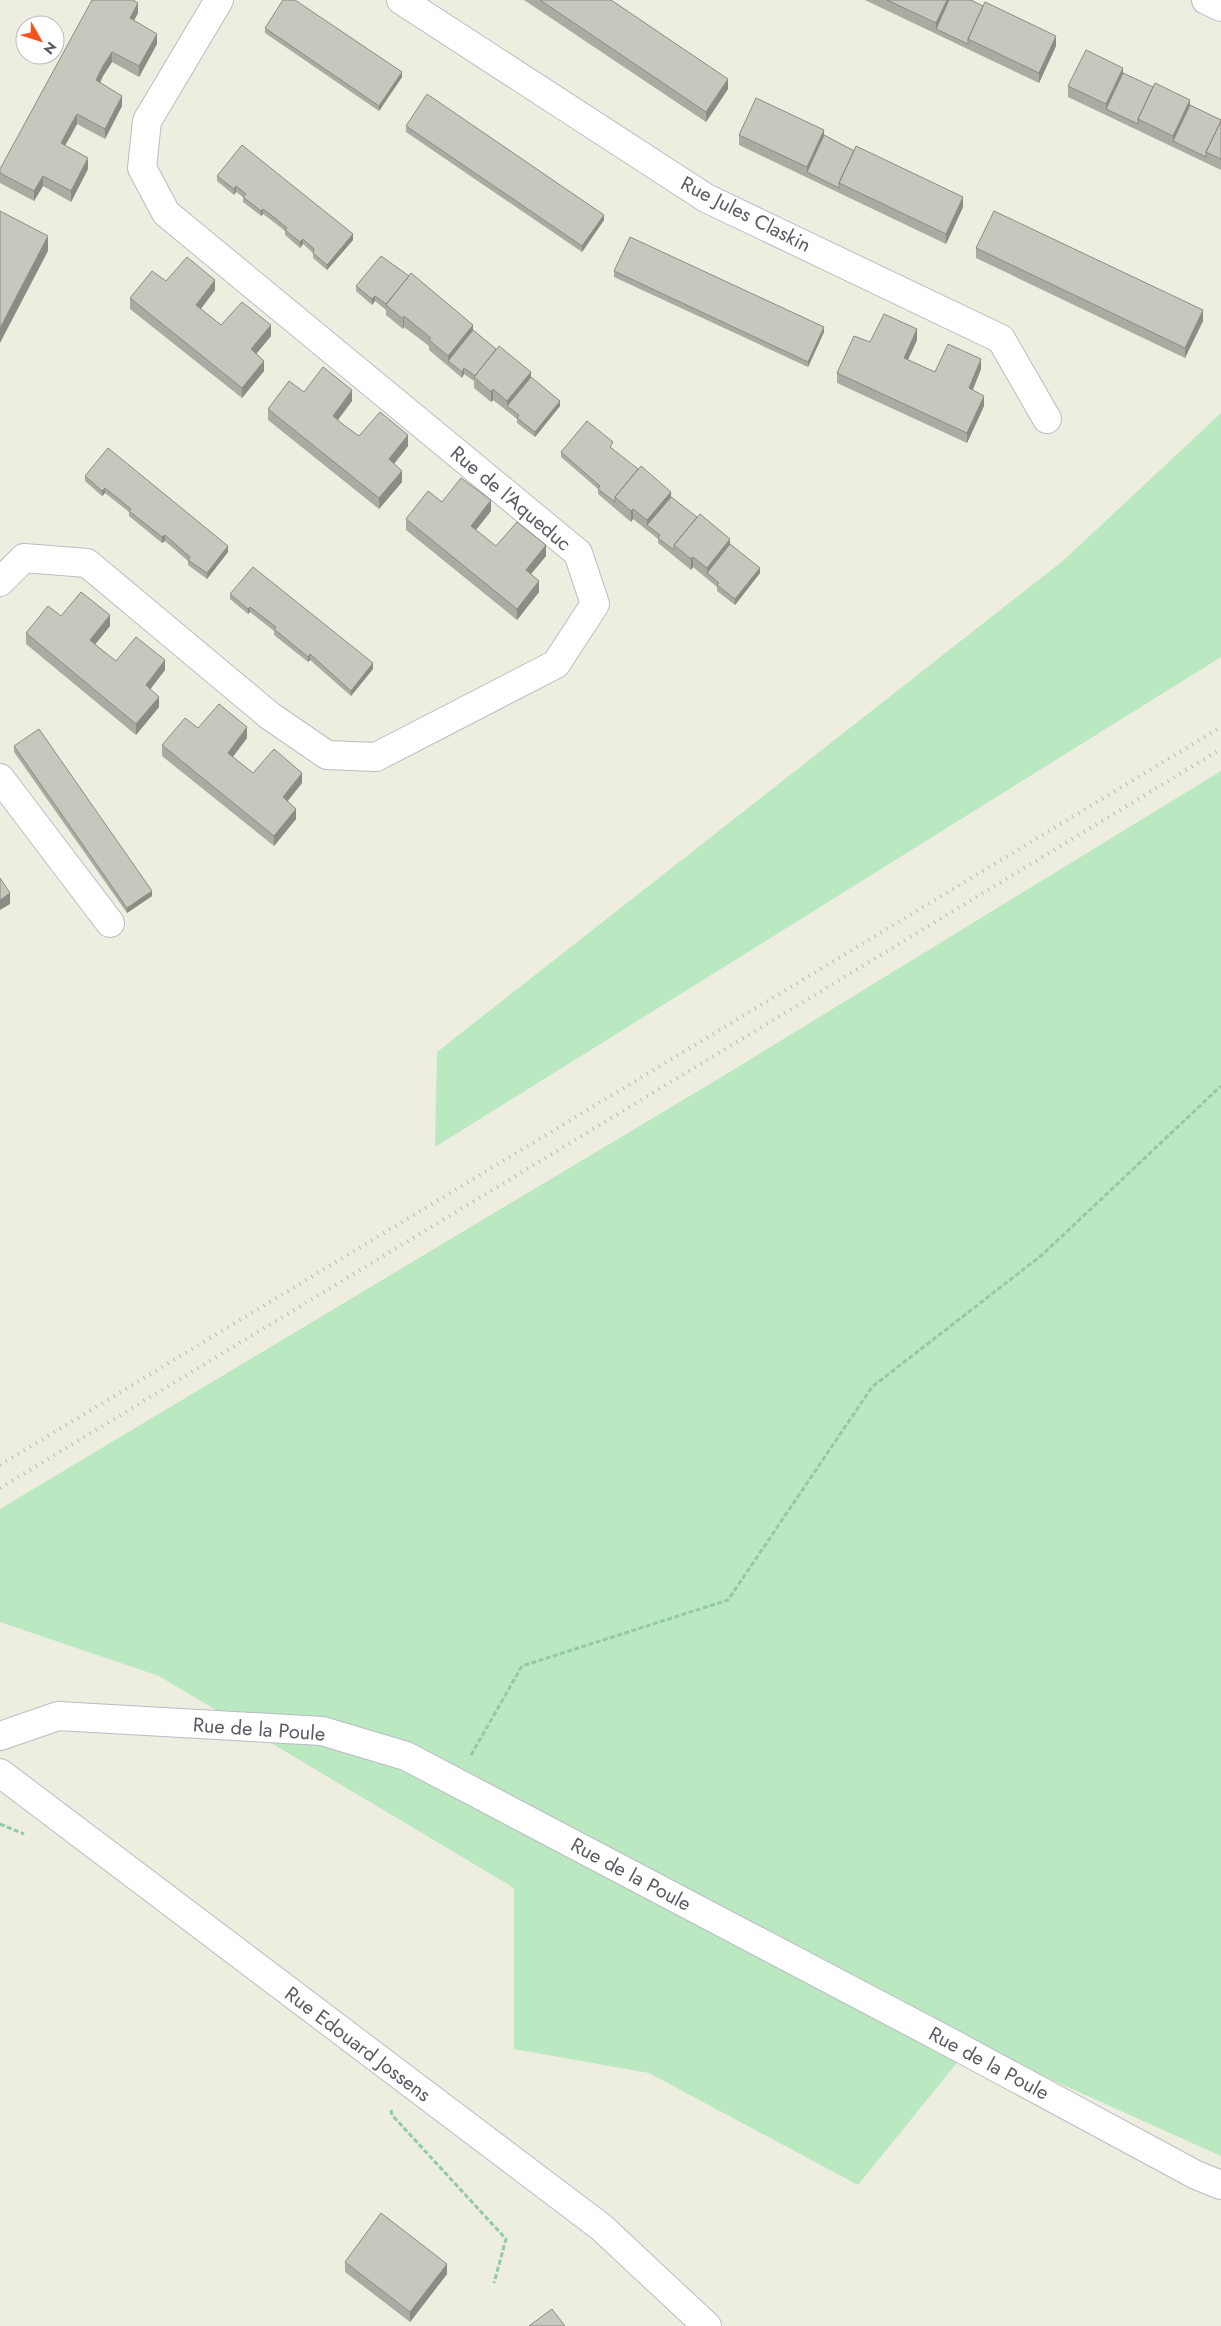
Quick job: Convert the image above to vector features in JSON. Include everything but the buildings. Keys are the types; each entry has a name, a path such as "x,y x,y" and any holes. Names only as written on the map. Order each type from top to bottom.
{"street":[{"name":"Rue de l'Aqueduc","path":"0,582 24,558 87,563 270,716 327,755 376,757 556,664 595,604 578,553 166,213 142,168 147,121 219,0"},
{"name":"Rue Jules Claskin","path":"401,0 706,198 1001,338 1047,419"},
{"path":"1206,0 1221,7"},
{"path":"0,778 110,924"},
{"name":"Rue de la Poule","path":"0,1736 58,1716 322,1730 406,1756 1196,2175 1221,2185"},
{"name":"Rue Edouard Jossens","path":"0,1773 601,2227 707,2326"}],"path":[{"path":"455,1781 522,1666 728,1600 872,1387 1042,1255 1221,1086"},
{"path":"400,2075 388,2092 392,2115 506,2239 494,2283"}],"green space":[{"path":"1221,413 1221,657 435,1147 437,1052 1064,560"},
{"path":"1221,771 1221,2156 972,2044 858,2185 649,2073 514,2049 514,1888 159,1676 0,1622 0,1509 728,1073"}],"railway":[{"path":"0,1465 1221,727"},
{"path":"0,1488 1221,749"}]}
